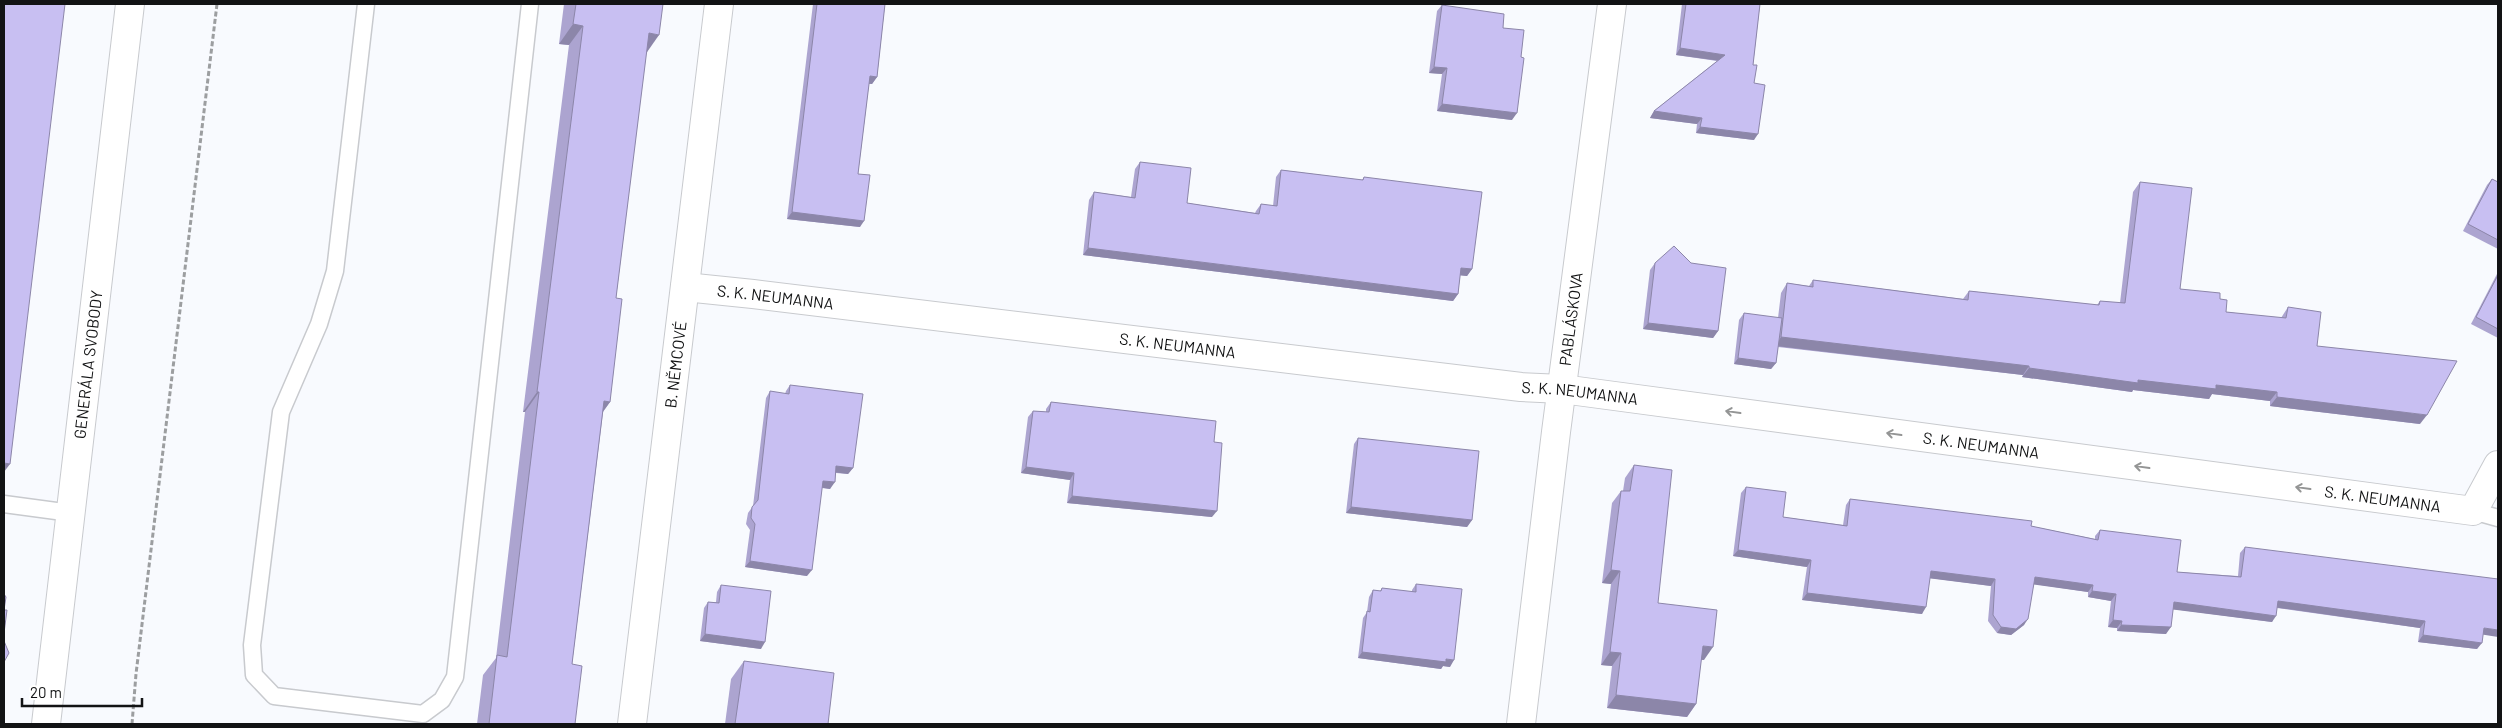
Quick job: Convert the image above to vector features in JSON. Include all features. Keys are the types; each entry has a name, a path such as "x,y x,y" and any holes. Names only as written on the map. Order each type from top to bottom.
{"street":[{"name":"GENERÁLA SVOBODY","path":"46,724 130,4"},
{"name":"B. NĚMCOVÉ","path":"632,724 719,4"},
{"name":"PABLÁSKOVA","path":"1521,724 1612,4"},
{"name":"S. K. NEUMANNA","path":"684,287 1521,387 1562,389 2486,515"},
{"path":"2486,515 2498,465"}],"lane":[{"path":"366,4 335,270 319,324 280,412 252,645 254,675 274,696 423,714 442,700 455,677 530,4"},
{"path":"4,504 70,513"}],"path":[{"path":"132,724 136,674 217,4"}],"building":[{"path":"4,4 65,4 10,464 4,463"},
{"path":"576,4 663,4 659,35 649,33 616,298 622,299 610,402 604,401 572,664 582,666 575,724 489,724 497,655 507,657 539,392 537,392 583,26 573,24"},
{"path":"817,4 885,4 877,77 870,76 858,174 870,175 864,221 792,212"},
{"path":"1686,4 1760,4 1753,65 1757,65 1754,83 1765,85 1758,134 1700,127 1702,118 1654,111 1725,55 1680,48"},
{"path":"1442,5 1504,14 1503,28 1524,30 1521,57 1524,58 1517,113 1442,104 1447,68 1434,67"},
{"path":"1140,162 1191,168 1187,203 1259,214 1261,204 1277,206 1281,170 1363,180 1364,177 1482,192 1472,269 1461,268 1458,294 1088,248 1094,192 1135,198"},
{"path":"2492,179 2498,182 2498,240 2468,224"},
{"path":"2140,182 2192,188 2180,289 2220,293 2220,299 2227,300 2226,312 2286,318 2288,307 2321,312 2317,346 2457,361 2427,415 2277,397 2277,392 2216,385 2216,389 2138,380 2138,383 2029,368 2029,366 1781,337 1787,283 1813,287 1813,280 1968,300 1969,291 2099,305 2100,301 2125,303"},
{"path":"1674,246 1691,263 1726,268 1718,331 1648,323 1655,263"},
{"path":"2498,275 2498,329 2476,317"},
{"path":"1744,313 1782,318 1776,363 1738,358"},
{"path":"790,385 863,394 853,468 836,466 835,482 823,481 812,570 750,561 755,524 751,518 752,507 758,500 770,391 789,394"},
{"path":"1051,402 1216,421 1214,442 1222,443 1217,511 1072,496 1074,473 1026,467 1033,411 1049,412"},
{"path":"1358,438 1479,451 1472,520 1351,507"},
{"path":"1634,465 1672,470 1658,603 1717,610 1713,647 1703,646 1696,704 1616,695 1621,653 1610,652 1620,571 1611,570 1621,491 1630,491"},
{"path":"1746,487 1786,492 1783,517 1847,526 1850,499 2032,521 2031,526 2098,540 2100,530 2181,540 2177,572 2241,577 2245,547 2498,579 2498,630 2484,628 2482,643 2423,635 2425,621 2278,601 2276,616 2174,602 2171,627 2121,625 2122,621 2113,620 2116,594 2092,591 2093,585 2035,577 2028,619 2016,629 2001,627 1993,615 1995,579 1931,571 1926,607 1807,593 1811,560 1738,550"},
{"path":"1416,584 1462,589 1454,660 1446,659 1446,662 1362,652 1367,611 1370,612 1373,590 1381,591 1382,588 1416,592"},
{"path":"721,585 771,591 765,642 705,634 708,602 719,603"},
{"path":"4,594 6,597 4,610"},
{"path":"4,610 7,610 4,633"},
{"path":"4,641 9,653 4,662"},
{"path":"744,661 834,673 828,724 735,724"}]}
